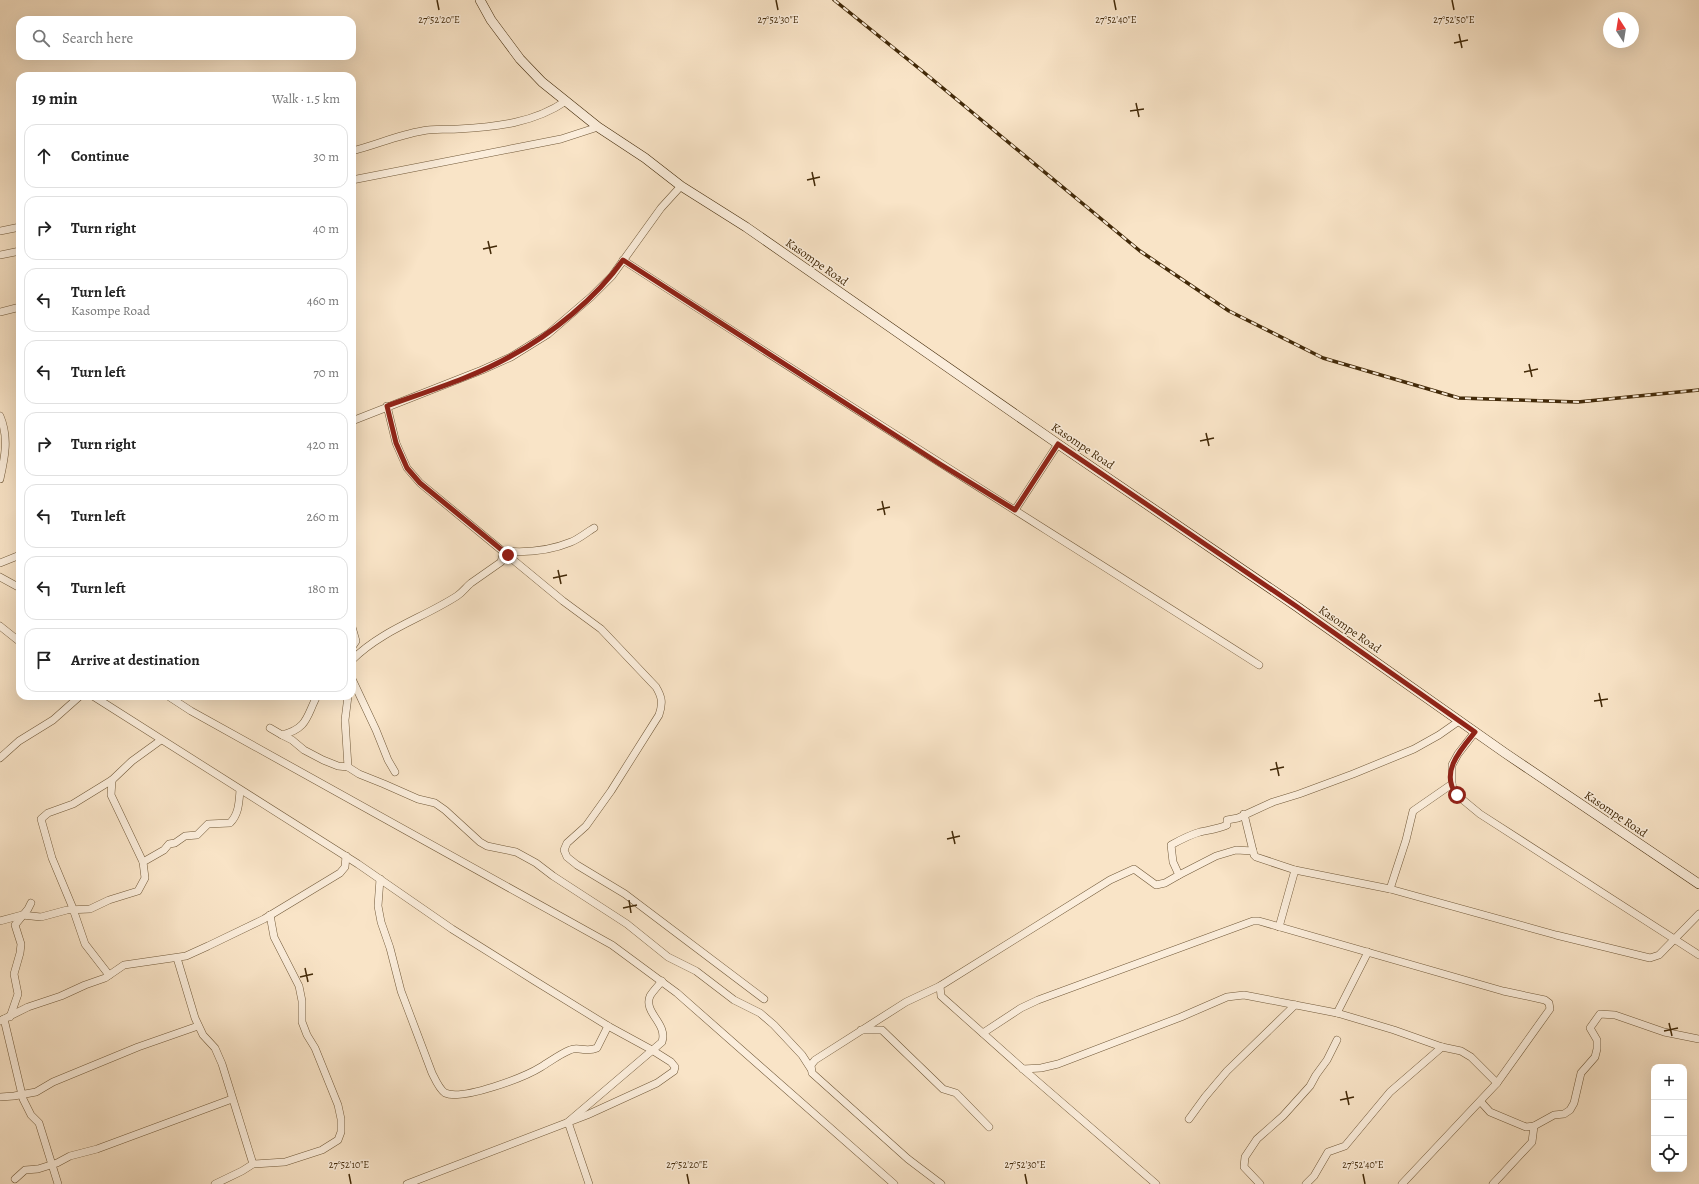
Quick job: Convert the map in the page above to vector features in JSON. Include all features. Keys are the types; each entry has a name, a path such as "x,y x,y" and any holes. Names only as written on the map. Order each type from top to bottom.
{"street":[{"name":"Kasompe Road","path":"480,0 491,20 520,59 542,82 598,127 645,158 681,186 746,227 1058,444 1296,606 1475,732 1699,884"},
{"path":"356,150 375,146 403,135 424,130 494,127 524,120 553,110 566,101"},
{"path":"356,179 561,139 598,127"},
{"path":"356,419 482,370 511,356 548,334 591,297 612,276 661,208 681,186"},
{"path":"0,231 16,228"},
{"path":"0,255 16,252"},
{"path":"623,260 940,464 1259,665"},
{"path":"0,312 16,308"},
{"path":"387,406 396,443 407,468 420,483 504,551 562,601 600,629 656,686 661,694 663,704 659,715 611,791 586,826 567,843 564,850 567,857 577,865 625,894 764,999"},
{"path":"0,416 4,425 6,449 0,478"},
{"path":"1015,510 1058,444"},
{"path":"504,551 522,553 541,551 571,542 594,528"},
{"path":"356,656 380,638 458,595 470,583 501,562 504,551"},
{"path":"1,560 16,556"},
{"path":"0,577 16,586"},
{"path":"0,626 16,639"},
{"path":"356,688 388,760 395,772"},
{"path":"0,758 19,741 53,720 76,700"},
{"path":"99,700 346,856 452,929 608,1026 652,1050 671,1062 675,1067 674,1071 657,1083 641,1091 568,1122 407,1184"},
{"path":"174,700 191,711 612,945 662,981 708,1019 894,1184"},
{"path":"282,735 301,727 308,718 315,700"},
{"path":"348,700 345,720 348,767"},
{"path":"1179,876 1173,862 1171,845 1183,838 1199,832 1217,829 1227,825 1227,820 1238,818 1273,802 1353,774 1414,749 1439,735 1459,720"},
{"path":"270,728 292,740 304,750 323,760 338,766 348,767 359,774 410,797 435,803 445,810 480,842 487,846 516,852 536,863 553,876 628,924 668,957 696,971 734,1000 760,1013 802,1054 812,1073 908,1159 941,1184"},
{"path":"1475,732 1458,754 1452,765 1452,784 1453,790 1457,795 1480,814 1551,858 1699,955"},
{"path":"109,975 85,944 52,858 41,819 48,813 73,804 112,780 132,761 161,740"},
{"path":"0,921 22,916 41,917 90,908 138,891 145,878 143,862 111,795 112,780"},
{"path":"1390,889 1406,840 1413,811 1452,784"},
{"path":"143,862 164,850 169,844 175,843 185,836 197,835 208,824 230,823 235,819 238,811 240,790"},
{"path":"1244,814 1253,851 1256,857 1295,870 1390,889 1639,957 1650,958 1659,955 1699,914"},
{"path":"811,1069 811,1065 815,1060 861,1030 906,1002 940,986 1110,880 1134,869 1156,885 1165,883 1216,856 1236,850 1253,851"},
{"path":"4,1019 28,1007 61,996 109,975 124,965 186,956 208,946 270,915 340,874 345,867 346,856"},
{"path":"1279,928 1295,870"},
{"path":"380,879 378,894 379,911 394,959 401,991 432,1073 437,1084 444,1092 454,1096 487,1088 534,1071 572,1049 590,1051 597,1048 608,1026"},
{"path":"31,903 15,925 21,944 14,974 18,994 4,1019 22,1095 31,1114 39,1123 58,1184"},
{"path":"216,1184 253,1164 257,1165 285,1162 322,1150 338,1140 341,1132 341,1119 338,1105 315,1048 307,1035 302,1022 302,1001 299,986 274,937 270,915"},
{"path":"983,1033 1021,1008 1038,1000 1247,922 1259,922 1503,991 1545,1000 1549,1003 1550,1009 1497,1083 1481,1102 1402,1184"},
{"path":"1337,1013 1368,952"},
{"path":"177,958 198,1026 203,1035 215,1048 253,1164"},
{"path":"568,1122 662,1042 664,1036 660,1024 649,1005 649,998 662,981"},
{"path":"940,986 941,996 1156,1184"},
{"path":"1023,1069 1041,1068 1058,1064 1181,1017 1227,997 1244,995 1337,1013 1394,1030 1442,1047 1461,1051 1471,1057 1497,1083"},
{"path":"1189,1119 1227,1071 1295,1005"},
{"path":"1481,1102 1490,1112 1526,1127 1534,1126 1554,1115 1564,1114 1570,1110 1574,1103 1581,1073 1595,1057 1598,1040 1590,1028 1600,1014 1615,1015 1664,1032 1699,1040"},
{"path":"0,1097 36,1092 53,1082 138,1047 198,1026"},
{"path":"861,1030 882,1030 942,1089 956,1092 989,1127"},
{"path":"1260,1184 1244,1167 1245,1157 1257,1139 1283,1116 1310,1086 1327,1060 1337,1040"},
{"path":"1306,1184 1314,1176 1328,1152 1345,1146 1390,1092 1442,1047"},
{"path":"15,1178 25,1170 38,1169 52,1165 70,1156 96,1149 232,1099"},
{"path":"568,1122 589,1184"},
{"path":"1493,1184 1532,1142 1534,1126"}],"railway":[{"path":"834,0 1140,251 1229,311 1323,358 1459,398 1578,402 1699,390"}],"route":[{"path":"508,555 420,483 407,468 396,443 387,406 482,370 511,356 548,334 591,297 612,276 623,260 940,464 1015,510 1058,444 1296,606 1475,732 1458,754 1451,768 1453,790 1457,795"}]}
